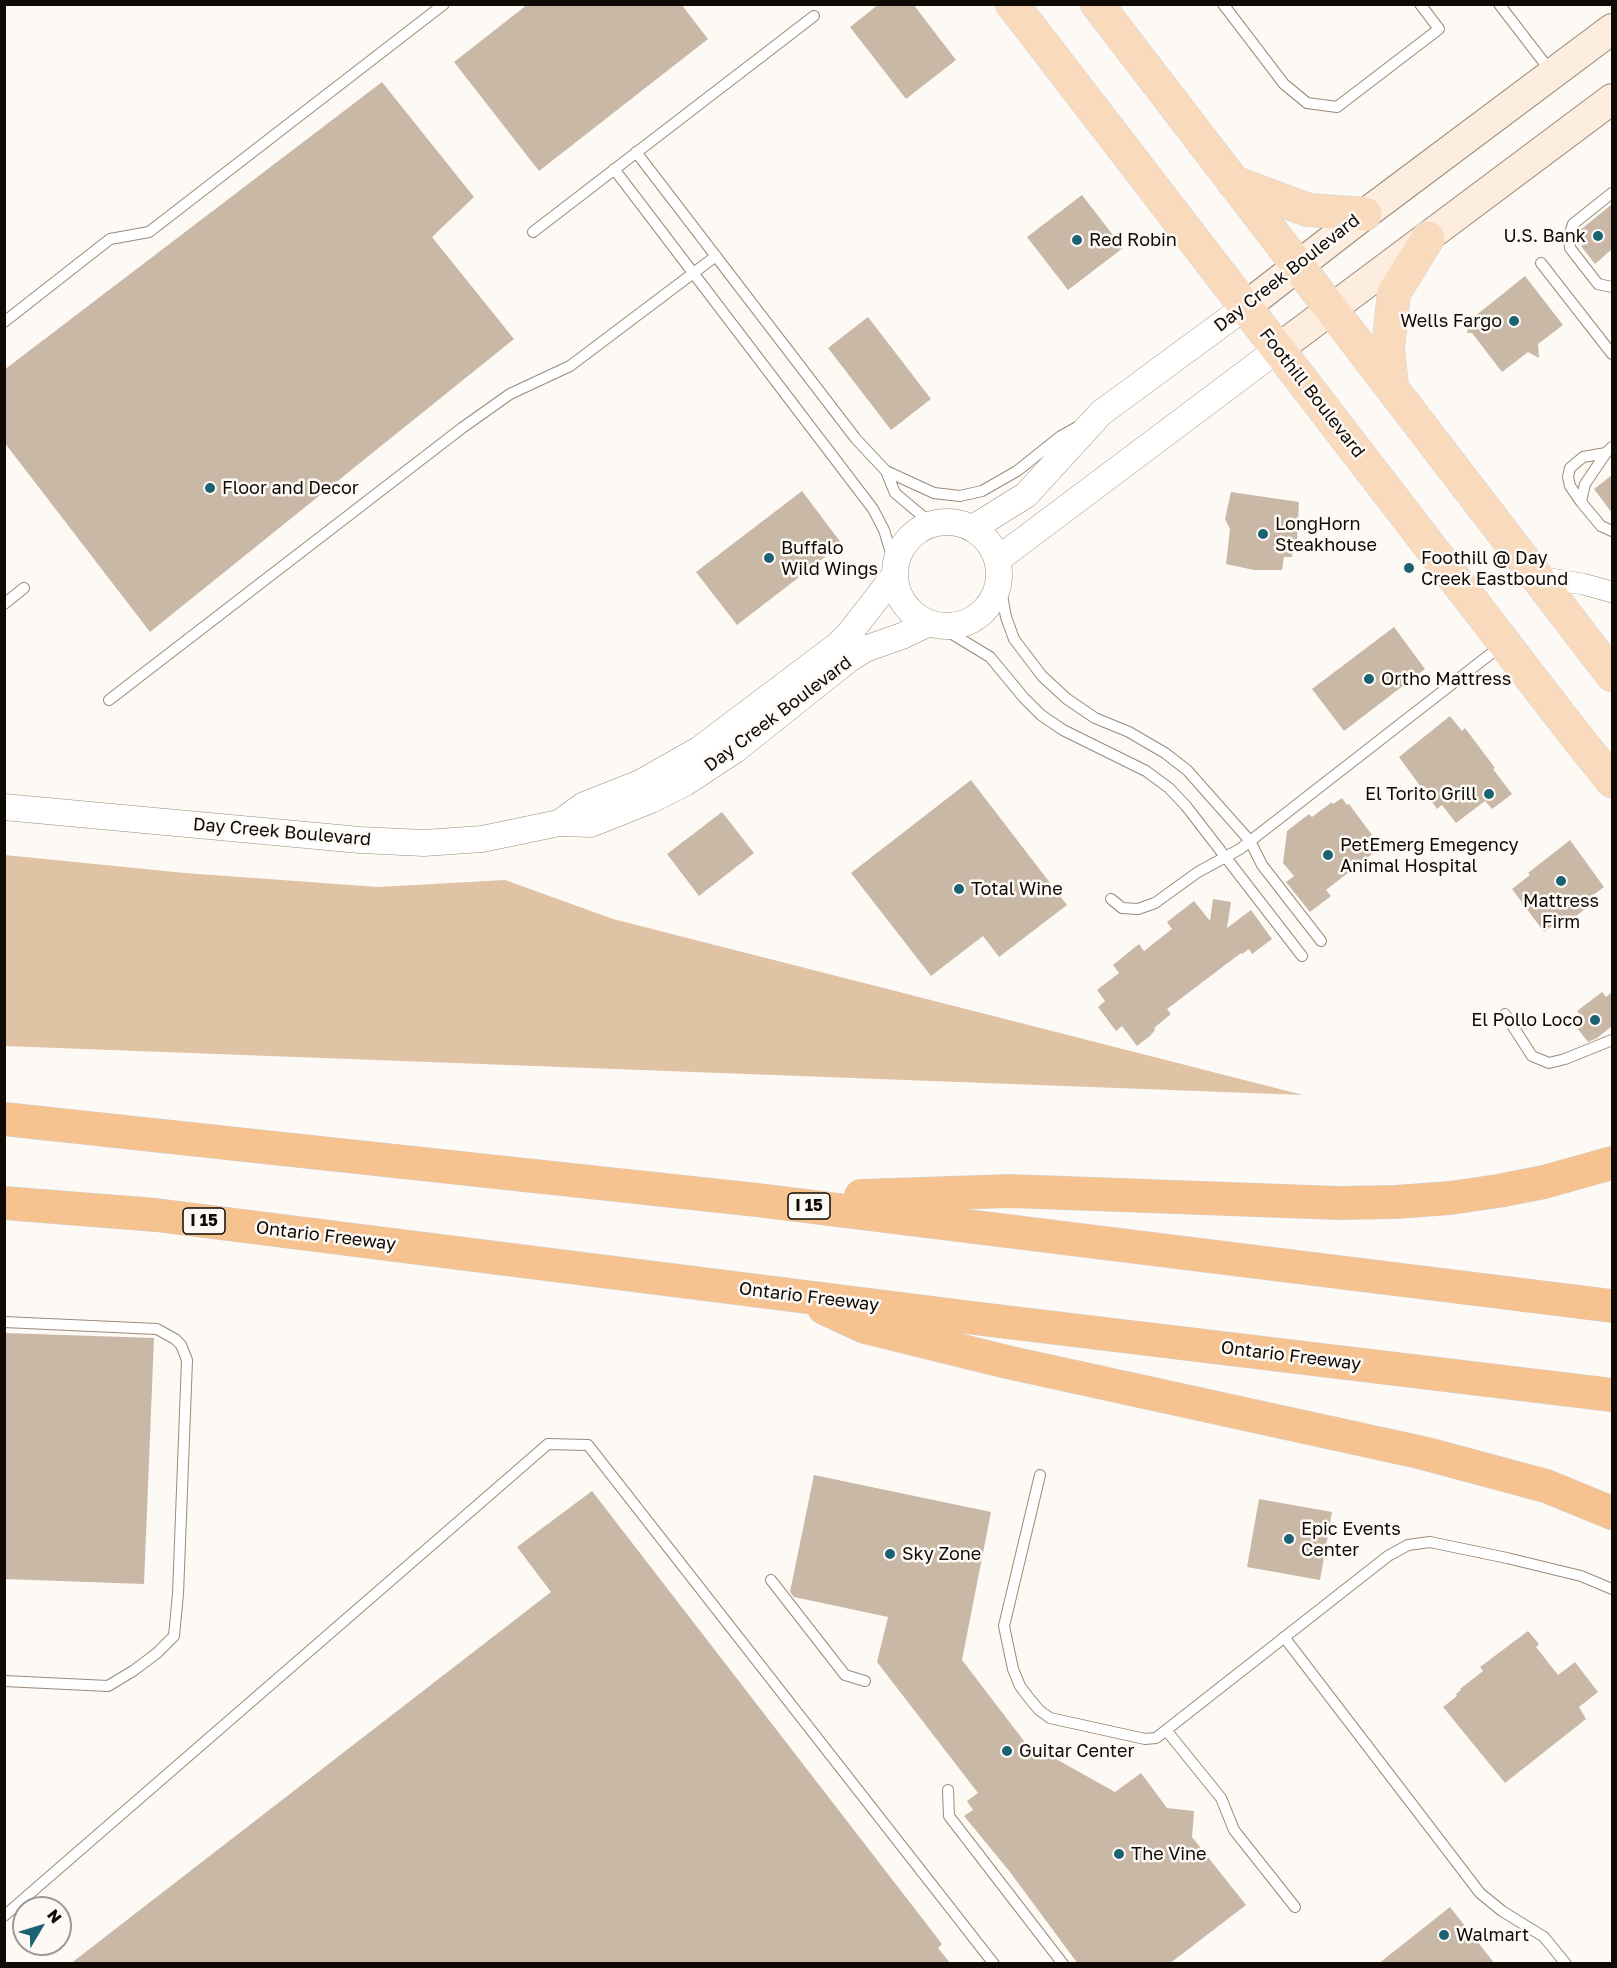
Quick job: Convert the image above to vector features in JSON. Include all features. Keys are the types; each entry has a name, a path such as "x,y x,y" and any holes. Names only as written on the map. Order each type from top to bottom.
{"highway":[{"name":"I 15","path":"4,1119 757,1200 1612,1306"},
{"path":"757,1200 1010,1191 1339,1203 1396,1202 1450,1198 1498,1191 1544,1182 1612,1163"},
{"name":"Ontario Freeway","path":"4,1203 168,1216 1612,1395"},
{"path":"798,1295 865,1327 1007,1362 1423,1453 1546,1486 1612,1513"}],"main road":[{"name":"Foothill Boulevard","path":"1012,4 1612,781"},
{"path":"1097,4 1612,675"},
{"name":"Day Creek Boulevard","path":"1245,307 1612,29"},
{"path":"1278,350 1612,99"},
{"path":"1233,182 1308,210 1365,214"},
{"path":"1392,388 1388,348 1394,293 1428,238"}],"street":[{"name":"Day Creek Boulevard","path":"973,528 1026,495 1101,413 1245,307"},
{"path":"998,570 1278,350"},
{"path":"946,521 973,528 992,548 998,570 995,596 985,610 972,621 956,626 934,625 915,616 904,605 897,591 894,571 899,552 907,539 918,530 932,524 946,521"},
{"name":"Day Creek Boulevard","path":"559,823 584,805 640,783 700,749 838,645 856,626 894,571"},
{"path":"1538,577 1583,584 1612,592"},
{"name":"Day Creek Boulevard","path":"4,807 360,840 424,843 482,839 559,823 591,824 651,800 685,783 735,750 849,659 865,650 934,625"}],"lane":[{"path":"4,322 110,239 149,232 444,4"},
{"path":"1223,4 1284,84 1307,103 1337,107 1439,29 1420,4"},
{"path":"1499,4 1552,74"},
{"path":"533,232 814,16"},
{"path":"636,152 856,439 886,471 895,493 932,524"},
{"path":"614,169 873,509 884,530 894,571"},
{"path":"1612,193 1573,224 1569,236 1570,248 1598,284 1612,287"},
{"path":"109,700 462,428 510,394 570,366 716,256"},
{"path":"1541,263 1612,354"},
{"path":"886,471 934,493 960,496 982,492 1017,471 1061,436 1101,413"},
{"path":"1581,502 1585,484 1609,450"},
{"path":"1609,450 1583,457 1570,468 1568,477 1570,486 1600,526 1612,531"},
{"path":"998,570 1006,617 1014,639 1042,676 1085,712 1138,737 1165,753 1187,770 1250,841 1262,865 1321,941"},
{"path":"4,604 24,588"},
{"path":"934,625 990,657 1041,715 1063,730 1146,771 1168,788 1186,806 1302,956"},
{"path":"1111,899 1122,908 1138,909 1155,903 1198,872 1250,841 1505,643"},
{"path":"1505,1014 1532,1056 1549,1063 1612,1040"},
{"path":"4,1322 157,1329 181,1345 187,1360 178,1594 174,1636 134,1671 108,1686 4,1681"},
{"path":"4,1916 548,1444 588,1445 994,1964"},
{"path":"1040,1475 1004,1626 1008,1651 1020,1686 1039,1710 1050,1718 1145,1739 1156,1737 1166,1730 1388,1556 1408,1545 1430,1542 1506,1558 1581,1576 1612,1589"},
{"path":"771,1580 845,1675 865,1681"},
{"path":"1284,1637 1480,1893 1502,1911 1544,1938 1566,1964"},
{"path":"1166,1730 1221,1798 1234,1830 1295,1907"},
{"path":"948,1790 950,1816 1063,1964"}],"shaded area":[{"path":"5,855 185,873 378,887 505,880 613,919 1303,1095 5,1046"}],"building":[{"path":"528,4 681,4 708,39 539,171 454,62"},
{"path":"879,4 913,4 956,60 906,99 850,27"},
{"path":"382,82 474,197 432,237 514,339 150,632 4,442 4,370"},
{"path":"1082,195 1123,248 1068,290 1027,237"},
{"name":"U.S. Bank","path":"1612,204 1612,249 1595,264 1581,246 1587,242 1579,231"},
{"name":"Wells Fargo","path":"1525,276 1563,325 1538,344 1539,358 1528,352 1502,372 1472,333 1467,333 1469,321"},
{"path":"868,317 931,399 891,430 828,348"},
{"path":"1612,475 1612,513 1594,489"},
{"name":"Buffalo Wild Wings","path":"802,491 842,544 737,625 696,572"},
{"name":"LongHorn Steakhouse","path":"1231,492 1299,502 1297,541 1294,542 1292,557 1284,557 1282,570 1254,570 1226,564 1230,529 1225,519"},
{"name":"Ortho Mattress","path":"1394,627 1425,669 1344,731 1312,689"},
{"path":"1450,716 1462,731 1465,728 1512,794 1492,809 1485,801 1456,823 1442,805 1437,809 1399,757"},
{"name":"Total Wine","path":"971,780 1067,905 999,957 983,936 931,976 851,873"},
{"name":"PetEmerg Emegency Animal Hospital","path":"1342,798 1381,847 1326,890 1331,896 1310,912 1286,882 1294,876 1283,863 1287,831 1309,814 1312,817 1332,802 1333,804"},
{"path":"722,812 754,853 699,896 667,854"},
{"name":"Mattress Firm","path":"1570,840 1604,887 1585,901 1589,906 1563,926 1559,921 1544,932 1512,889 1530,875 1528,873"},
{"path":"1213,899 1231,902 1227,928 1251,910 1272,939 1252,954 1249,949 1241,953 1167,1009 1171,1014 1137,1046 1122,1026 1116,1031 1098,1007 1105,1001 1097,990 1119,973 1113,965 1139,944 1144,951 1172,929 1167,922 1194,901 1210,921"},
{"name":"El Pollo Loco","path":"1602,992 1606,997 1612,992 1612,1026 1588,1042 1574,1024 1582,1017 1577,1011"},
{"path":"4,1333 154,1338 144,1584 4,1579"},
{"path":"814,1475 991,1512 962,1660 1024,1741 1115,1792 1141,1773 1167,1808 1194,1811 1192,1837 1246,1905 1169,1964 1078,1964 1010,1872 964,1816 973,1810 967,1801 978,1793 877,1662 888,1617 794,1597 790,1592"},
{"path":"592,1491 942,1944 938,1948 951,1964 70,1964 551,1592 517,1547"},
{"name":"Epic Events Center","path":"1259,1499 1332,1512 1320,1580 1247,1567"},
{"path":"1528,1631 1539,1644 1536,1647 1558,1675 1575,1662 1598,1692 1579,1707 1586,1719 1505,1783 1443,1707 1457,1696 1460,1689 1483,1671 1480,1667"},
{"name":"Walmart","path":"1450,1907 1495,1964 1378,1964"}],"place":[{"name":"U.S. Bank","path":"1598,236"},
{"name":"Red Robin","path":"1077,240"},
{"name":"Wells Fargo","path":"1514,321"},
{"name":"Floor and Decor","path":"210,488"},
{"name":"LongHorn Steakhouse","path":"1263,534"},
{"name":"Buffalo Wild Wings","path":"769,558"},
{"name":"Foothill @ Day Creek Eastbound","path":"1409,568"},
{"name":"Ortho Mattress","path":"1369,679"},
{"name":"El Torito Grill","path":"1489,794"},
{"name":"PetEmerg Emegency Animal Hospital","path":"1328,855"},
{"name":"Mattress Firm","path":"1561,881"},
{"name":"Total Wine","path":"959,889"},
{"name":"El Pollo Loco","path":"1595,1020"},
{"name":"Epic Events Center","path":"1289,1539"},
{"name":"Sky Zone","path":"890,1554"},
{"name":"Guitar Center","path":"1007,1751"},
{"name":"The Vine","path":"1119,1854"},
{"name":"Walmart","path":"1444,1935"}]}
